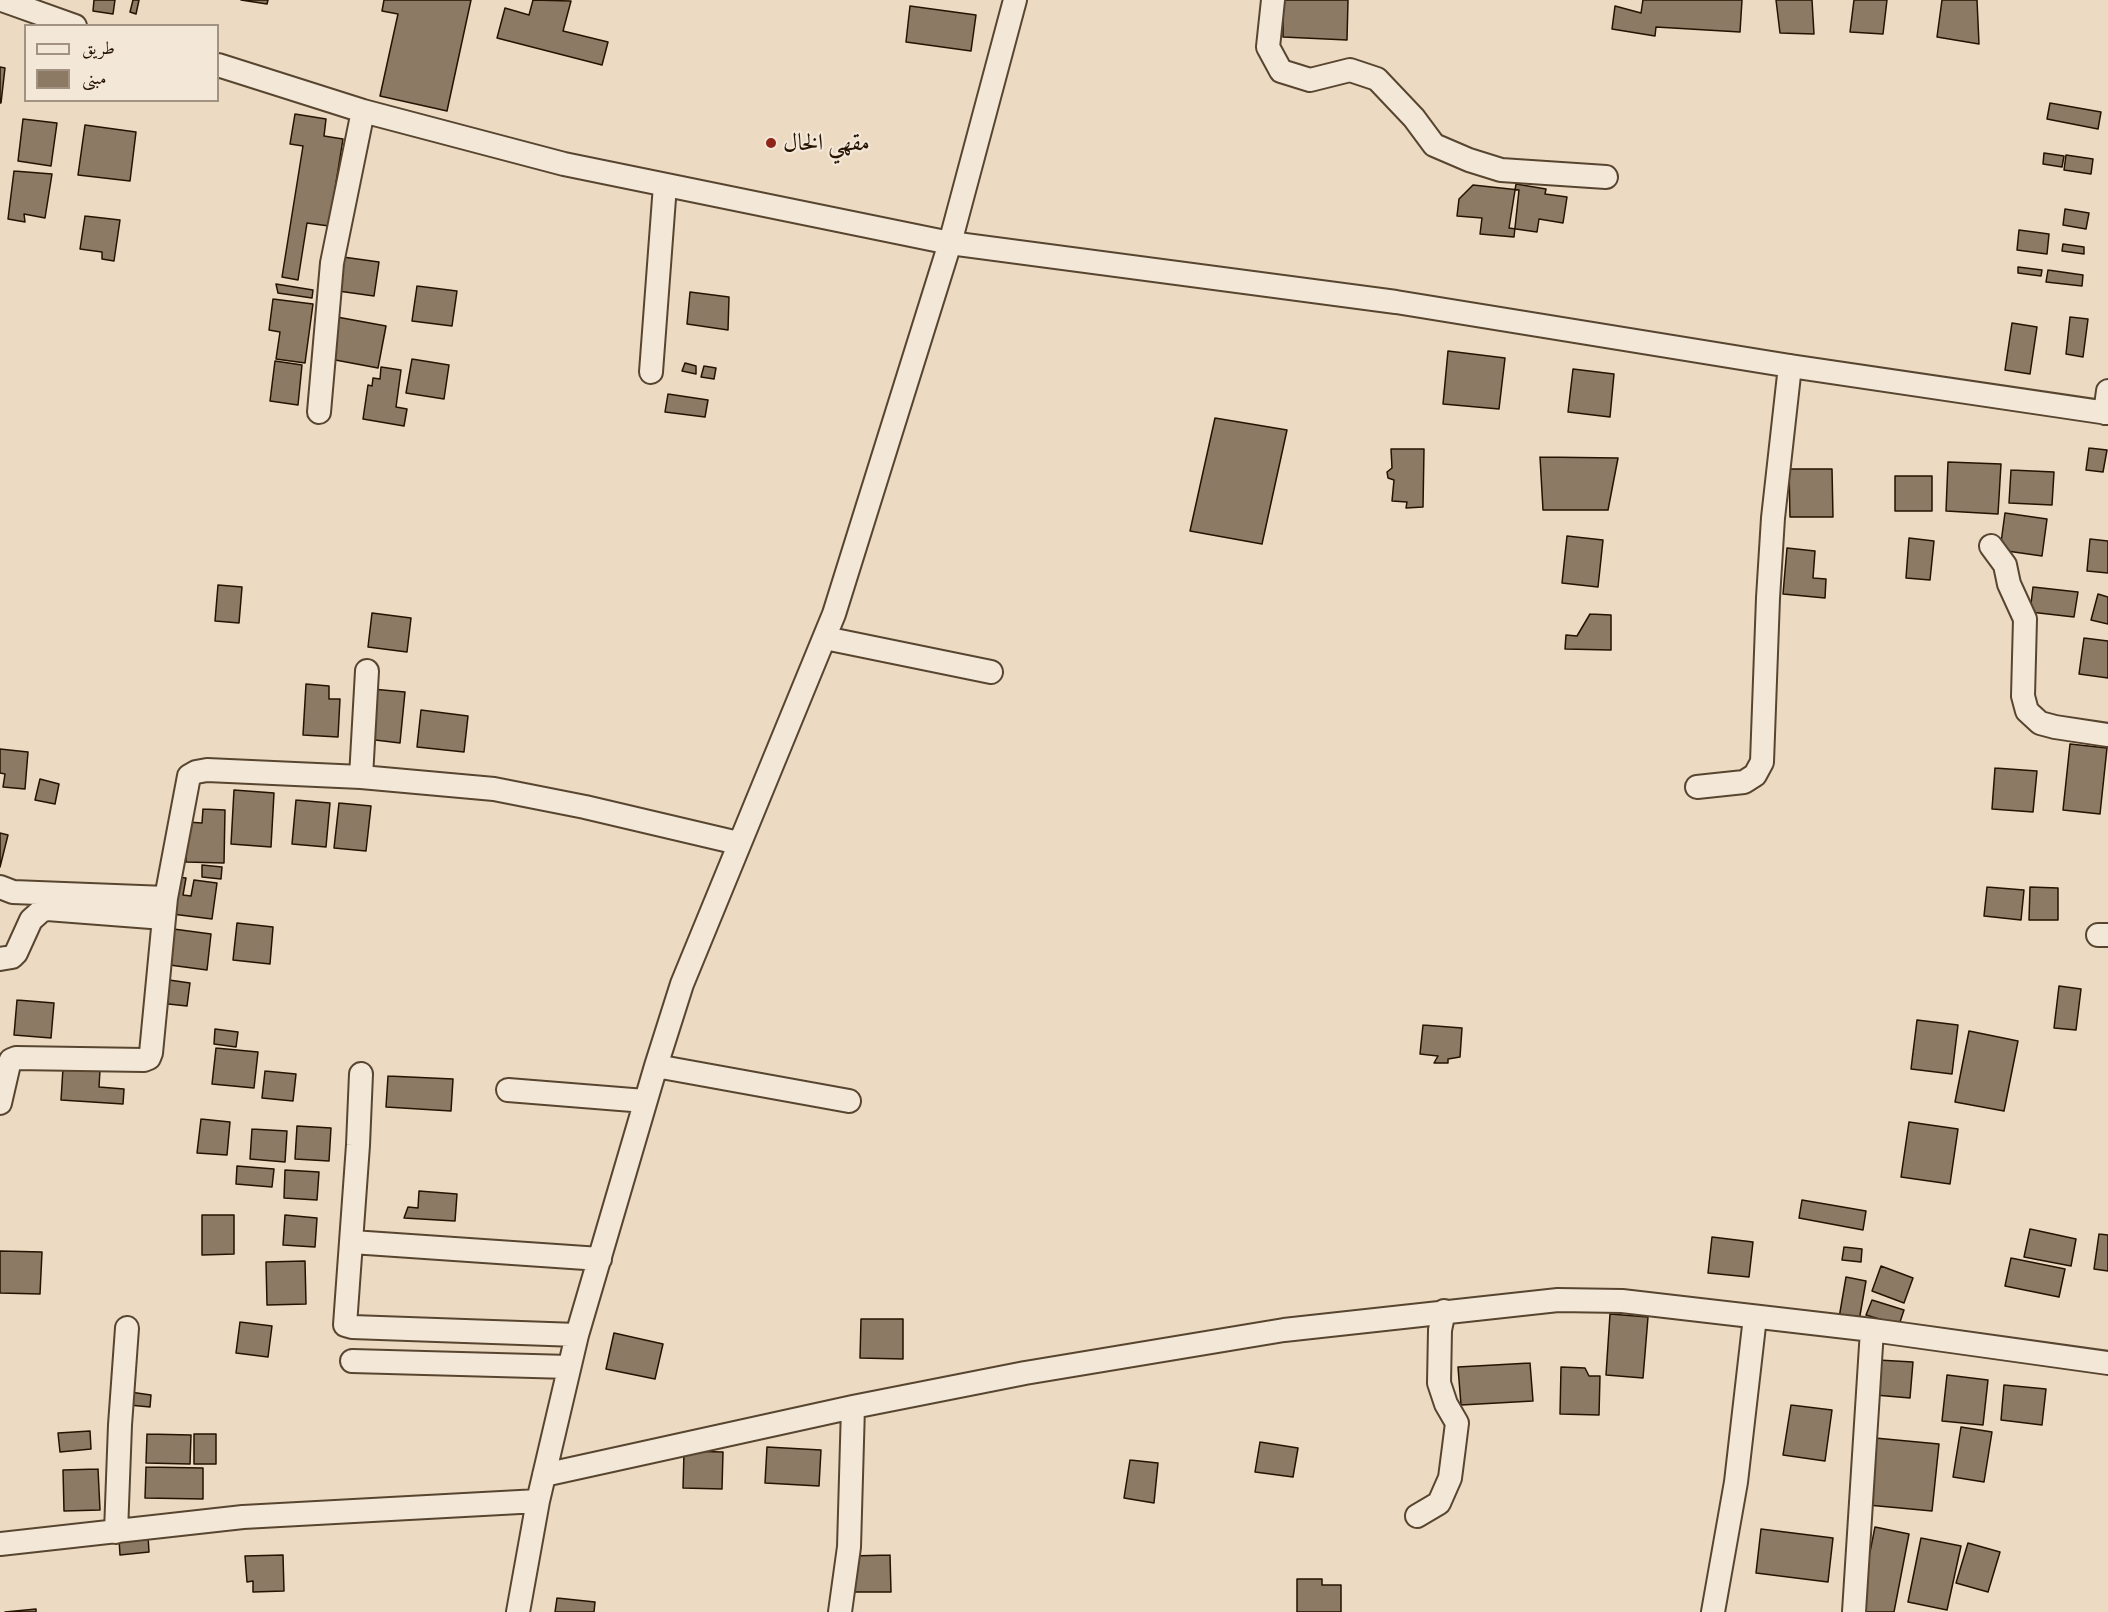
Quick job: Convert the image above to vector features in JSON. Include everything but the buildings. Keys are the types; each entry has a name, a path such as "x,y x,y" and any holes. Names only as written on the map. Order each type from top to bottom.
{"street":[{"path":"2,0 69,24"},
{"path":"518,1612 538,1501 577,1335 645,1101 682,984 738,843 825,638 874,491 950,243 1015,0"},
{"path":"1273,0 1268,47 1281,71 1310,80 1350,70 1377,80 1414,118 1434,145 1469,160 1501,170 1606,177"},
{"path":"219,65 363,111 564,164 950,243 1396,302 1790,366 2107,406"},
{"path":"319,412 332,263 363,111"},
{"path":"651,372 665,185"},
{"path":"1697,787 1744,782 1755,775 1762,762 1773,518 1790,366"},
{"path":"1991,546 2005,565 2007,579 2025,619 2027,628 2023,696 2028,711 2040,723 2108,735"},
{"path":"825,638 991,672"},
{"path":"361,777 367,670"},
{"path":"0,1103 11,1059 144,1060 149,1058 165,908 189,776 196,772 207,770 361,777 494,789 585,807 738,843"},
{"path":"0,887 13,892 165,908"},
{"path":"0,959 12,957 16,953 31,920 47,909 165,908"},
{"path":"656,1066 849,1101"},
{"path":"361,1074 352,1242 344,1322 347,1326 577,1335"},
{"path":"508,1090 645,1101"},
{"path":"352,1242 600,1259"},
{"path":"544,1475 853,1407 1014,1376 1274,1332 1558,1299 1622,1301 1872,1330 2108,1363"},
{"path":"1417,1516 1439,1503 1450,1478 1457,1423 1446,1404 1439,1383 1440,1330 1444,1311"},
{"path":"1713,1612 1736,1482 1755,1317"},
{"path":"116,1532 127,1328"},
{"path":"1854,1612 1872,1330"},
{"path":"352,1361 570,1367"},
{"path":"840,1612 849,1547 853,1407"},
{"path":"0,1544 243,1517 538,1501"}],"place":[{"name":"مقهي الخال","path":"771,143"}]}
